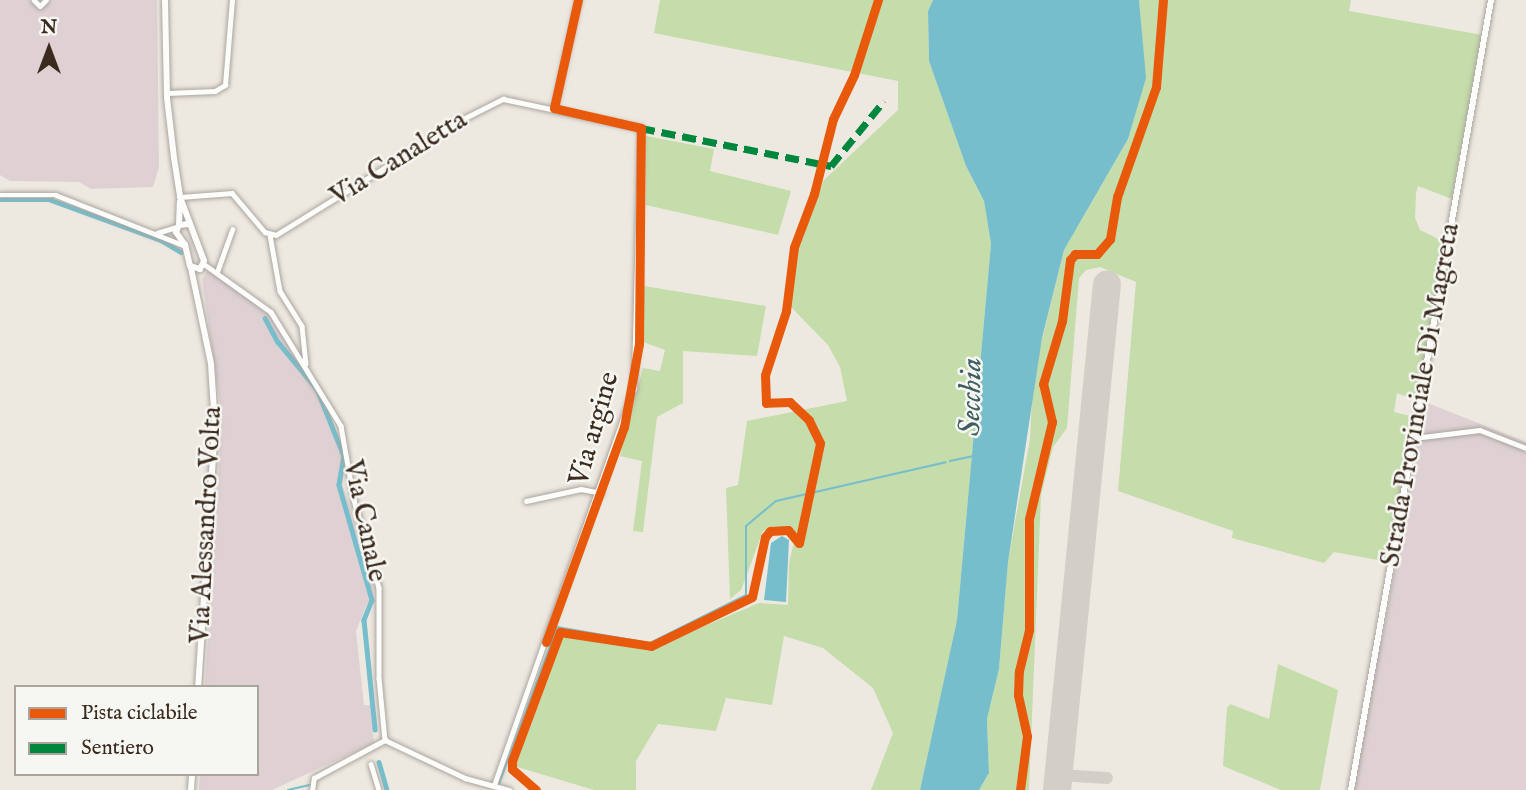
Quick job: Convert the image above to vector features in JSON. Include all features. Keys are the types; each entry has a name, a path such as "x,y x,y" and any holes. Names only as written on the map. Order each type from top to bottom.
{"main road":[{"path":"165,0 167,93 180,197 178,226 197,280"},
{"name":"Strada Provinciale Di Magreta","path":"1351,790 1491,0"},
{"path":"180,197 202,267 197,280"},
{"path":"178,226 189,224"},
{"path":"191,268 202,267"},
{"name":"Via Alessandro Volta","path":"197,280 215,426 198,685"}],"street":[{"path":"34,0 40,6 46,0"},
{"path":"167,93 215,91 225,85 232,0"},
{"path":"554,108 578,0"},
{"name":"Via Canaletta","path":"270,235 282,234 490,103 512,100 640,128"},
{"name":"Via argine","path":"497,787 601,493 635,377 640,128"},
{"path":"180,197 232,193 270,235 280,291 302,326 306,365"},
{"path":"0,195 56,195 156,233 186,248"},
{"path":"156,233 178,226"},
{"path":"217,272 232,230"},
{"name":"Via Canale","path":"202,267 217,272 271,312 306,365 344,435 353,494 379,588 379,678 385,740"},
{"path":"1414,438 1480,430 1526,448"},
{"name":"Via argine","path":"526,501 581,489 601,493"},
{"path":"312,790 314,778 385,740 465,778 509,790"},
{"path":"371,764 379,790"}],"shaded area":[{"path":"0,0 157,0 159,167 153,187 91,189 79,182 10,181 0,175"},
{"path":"209,269 266,310 319,390 345,453 343,486 373,577 374,603 367,604 356,631 364,705 370,705 374,743 272,790 199,790 200,776 259,776 259,685 205,685 222,417 202,279"},
{"path":"1425,402 1526,442 1526,790 1348,790 1375,639 1382,641"}],"green space":[{"path":"660,0 933,0 928,11 929,61 966,166 984,201 991,244 957,620 920,790 871,790 893,733 873,688 823,648 784,636 772,705 726,698 716,731 658,724 636,761 636,790 594,790 514,766 561,634 650,649 759,603 788,605 789,563 796,533 780,527 763,531 741,590 730,599 726,488 738,485 747,421 847,401 840,367 828,345 791,307 799,240 824,180 898,110 898,81 654,33"},
{"path":"1139,0 1351,0 1349,11 1482,35 1452,199 1418,186 1416,193 1415,218 1420,230 1445,242 1418,401 1397,393 1394,412 1414,417 1389,562 1334,552 1324,563 1232,538 1233,531 1118,491 1136,282 1100,267 1086,270 1079,278 1067,428 1053,447 1041,495 1029,790 979,790 989,773 987,719 999,669 1008,561 1030,439 1033,376 1064,250 1128,139 1145,78"},
{"path":"646,136 714,149 710,171 791,191 778,235 646,205"},
{"path":"644,286 766,306 757,356 683,351 683,403 657,417 643,532 633,531 642,461 620,456 643,368 660,371 665,350 643,342"},
{"path":"1278,664 1338,690 1320,790 1281,790 1223,766 1227,708 1230,704 1269,719"}],"water":[{"path":"933,0 1139,0 1146,78 1128,139 1064,250 1042,338 1008,562 999,669 987,719 989,773 979,790 920,790 957,620 991,244 984,201 966,166 929,61 928,11"},
{"path":"782,536 789,540 786,602 764,600 771,543"}],"waterway":[{"path":"0,200 51,200 161,240 181,252"},
{"path":"265,318 278,342 317,389 344,456 339,485 372,600 364,620 375,729"},
{"path":"950,461 973,456"},
{"path":"499,784 557,627 650,643 746,595 746,526 776,501 946,462"},
{"path":"379,762 387,790"},
{"path":"288,790 310,785"}],"taxiway":[{"path":"1058,775 1107,778"}],"runway":[{"path":"1057,790 1107,284"}],"marked path":[{"path":"641,128 831,166 884,101"}],"cycle path":[{"path":"546,642 624,427 639,344 641,128 554,108 578,0"},
{"path":"536,790 512,769 512,761 560,632 651,646 752,597 765,537 770,531 788,530 799,543 820,443 809,420 790,402 766,403 765,375 786,311 794,247 814,194 833,119 854,75 878,0"},
{"path":"1020,790 1027,736 1018,695 1019,671 1029,630 1029,519 1052,422 1043,384 1062,321 1070,260 1075,254 1097,254 1110,239 1117,197 1156,87 1163,0"}],"water label":[{"name":"Secchia","path":"972,397"}]}
